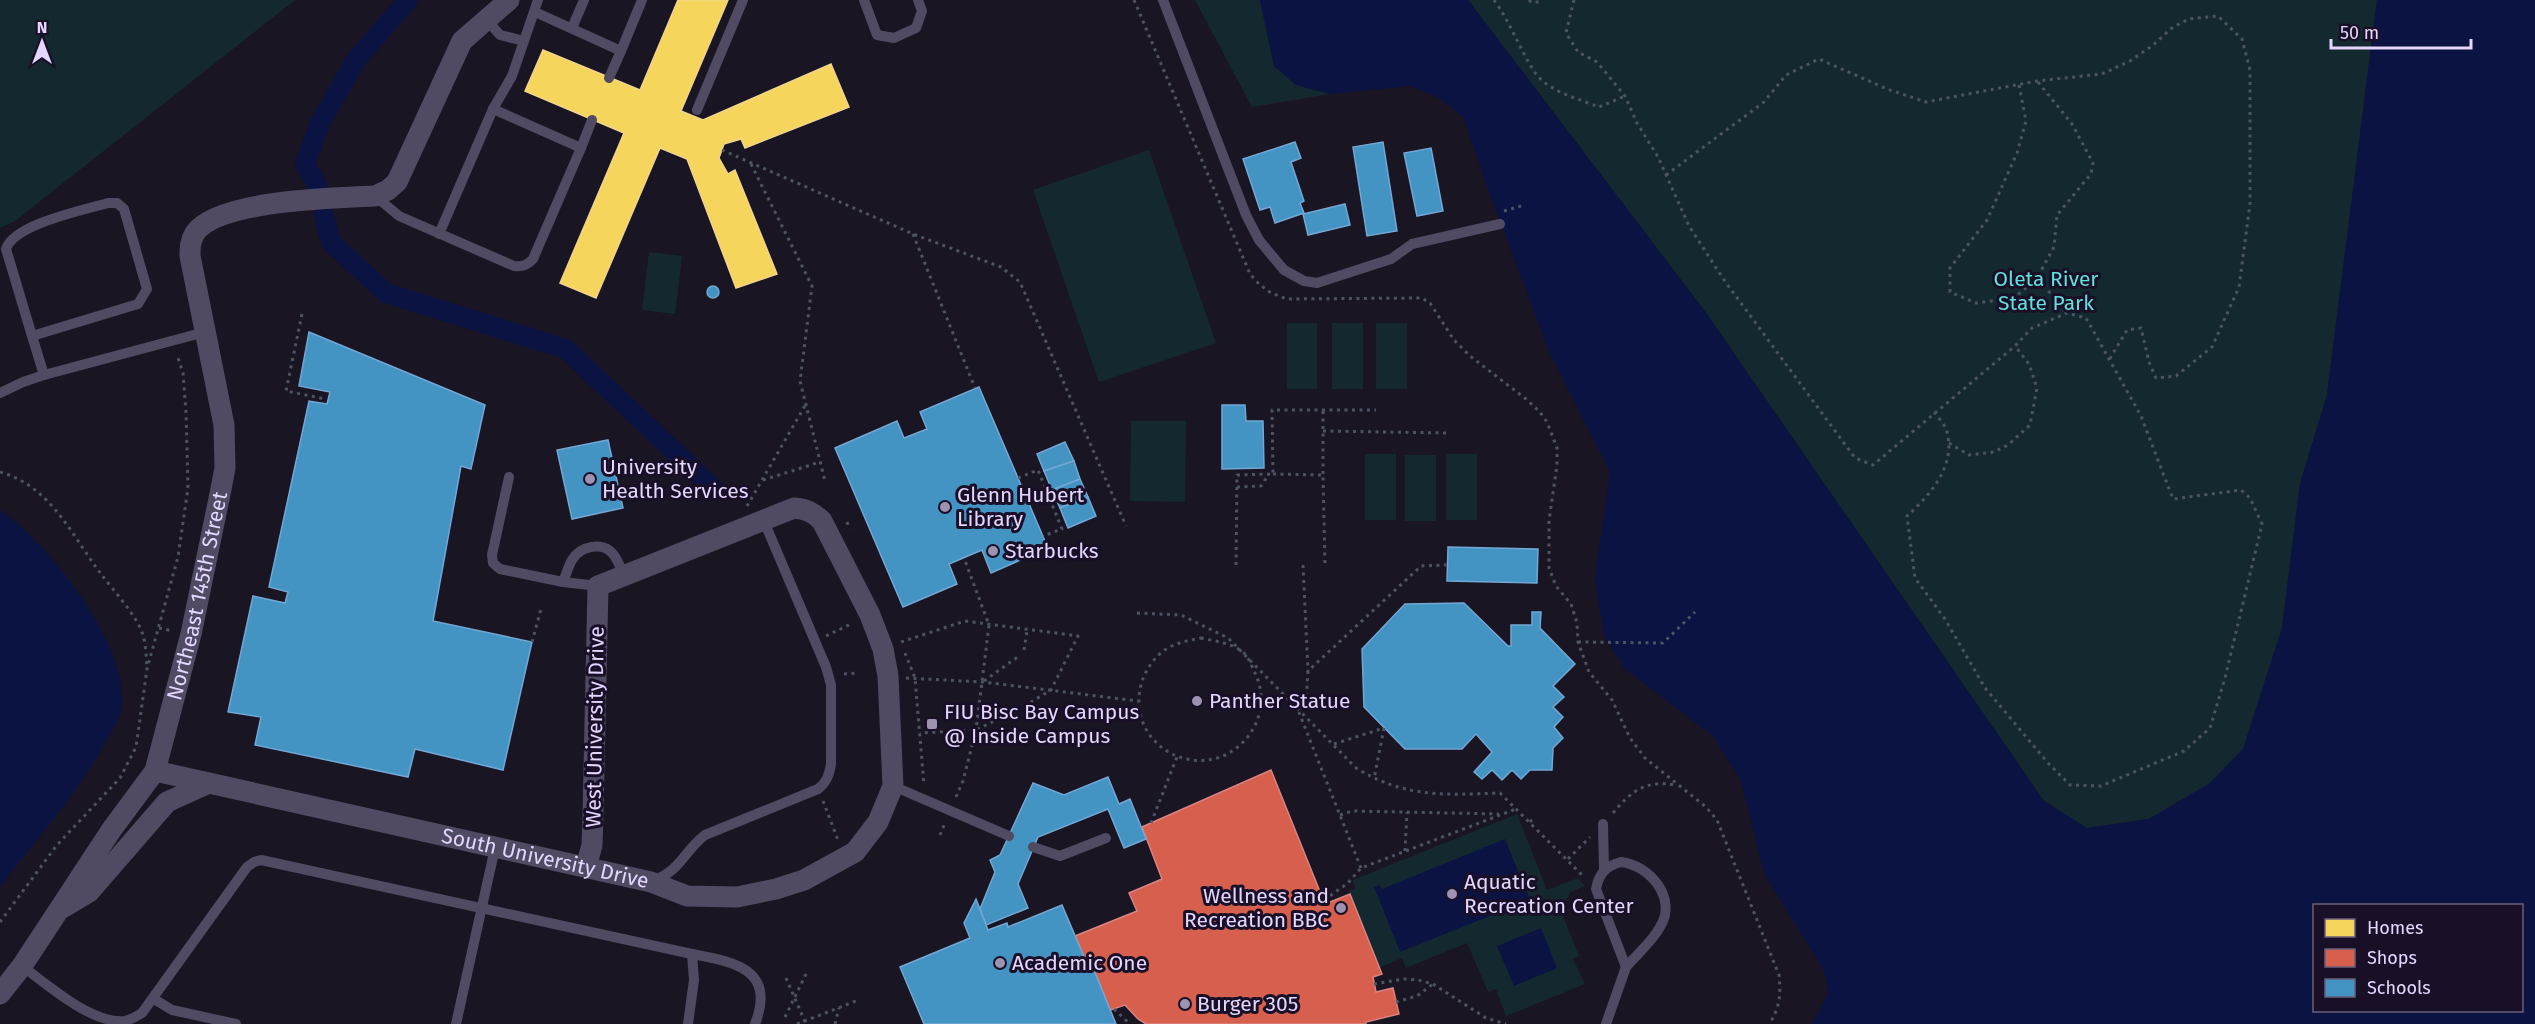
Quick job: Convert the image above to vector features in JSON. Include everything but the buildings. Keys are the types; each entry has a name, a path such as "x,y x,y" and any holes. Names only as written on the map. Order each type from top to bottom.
{"street":[{"path":"375,196 388,190 397,182 462,41 509,0"},
{"name":"Northeast 145th Street","path":"0,994 22,966 112,829 155,771 191,634 225,468 224,425 190,256 190,244 195,233 206,223 245,209 283,203 375,196"},
{"path":"598,586 754,515 794,508 804,508 814,513 822,521 870,615 883,650 888,676 893,786"},
{"name":"West University Drive","path":"586,867 592,845 598,586"},
{"name":"South University Drive","path":"155,771 651,882 687,896 736,897 776,889 804,880 855,852 878,822 893,786"},
{"name":"Northeast 145th Street","path":"59,909 89,892 167,802 209,783"}],"lane":[{"path":"439,234 493,109 512,76 538,0"},
{"path":"572,28 584,0"},
{"path":"609,78 642,0"},
{"path":"697,110 743,0"},
{"path":"864,0 877,35 894,38 916,28 922,11 918,0"},
{"path":"1163,0 1246,215 1259,240 1284,270 1292,276 1317,283 1391,260 1412,244 1500,224"},
{"path":"535,12 621,51"},
{"path":"486,19 500,35 524,41"},
{"path":"493,109 580,148"},
{"path":"375,196 399,216 521,267 533,258 592,120"},
{"path":"32,336 138,304 144,297 147,289 124,209 117,204 108,202 34,226 13,237 8,243 6,249 32,336 44,375"},
{"path":"0,393 44,375 205,332"},
{"path":"509,477 492,555 493,563 500,568 563,582 598,586"},
{"path":"651,882 665,877 676,868 696,842 705,835 818,789 826,783 831,764 831,685 817,641 754,515"},
{"path":"563,582 573,559 579,551 589,547 610,550 624,576"},
{"path":"893,786 1009,837"},
{"path":"1603,824 1604,870"},
{"path":"1033,847 1060,856 1106,838"},
{"path":"456,1024 495,848"},
{"path":"22,966 91,1014 127,1023 142,1013 154,999 254,862 261,860 480,909 726,960 752,972 758,985 761,998 760,1011 755,1024"},
{"path":"1606,1024 1626,967 1660,928 1664,918 1663,895 1649,871 1622,861 1604,870 1598,877 1596,889 1626,967"},
{"path":"688,1024 694,980 692,954"},
{"path":"154,999 172,1010 236,1024"}],"path":[{"path":"1134,0 1250,274 1259,284 1287,299 1422,298 1430,303 1454,340 1470,357 1539,411 1553,434 1557,448 1557,465 1549,521 1549,568 1556,585 1571,604 1577,623 1578,642 1589,672 1612,700 1630,738 1645,758 1706,807 1717,820 1779,975 1778,1011 1769,1024"},
{"path":"1494,0 1537,76 1561,93 1599,107 1625,96"},
{"path":"1529,0 1539,2 1540,0"},
{"path":"1574,0 1566,33 1578,52 1597,62 1625,96 1666,175 1689,226 1724,280 1855,458 1873,465 2015,346 2032,328 2067,313"},
{"path":"1666,175 1764,102 1786,75 1819,59 1926,102 2037,81 2102,74 2130,61 2152,46 2173,27 2189,19 2218,16 2242,39 2250,70 2250,204 2239,287 2212,347 2176,376 2156,378 2149,362 2141,328 2127,330 2109,360"},
{"path":"2019,86 2026,121 2017,153 1987,220 1950,268 1950,292 1976,303 2014,298 2037,278 2054,247 2057,215 2091,174 2093,163 2072,124 2037,81"},
{"path":"722,150 913,234 1001,267 1020,282 1126,526"},
{"path":"750,163 812,286 800,381 825,481"},
{"path":"1496,213 1521,206"},
{"path":"913,234 975,388"},
{"path":"1934,412 1947,429 1948,443 1943,474 1924,500 1907,516 1915,578 1946,619 1985,688 2048,763 2070,785 2101,786 2184,751 2210,728 2225,678 2262,524 2250,498 2241,490 2173,499 2140,416 2086,318 2067,313 2037,278"},
{"path":"302,314 286,391 325,399"},
{"path":"1948,443 1970,455 1994,452 2008,445 2030,425 2037,388 2029,364 2015,346"},
{"path":"0,922 57,844 120,778 136,747 147,669 178,557 188,488 189,454 183,373 178,356"},
{"path":"754,515 762,480 806,404"},
{"path":"1237,487 1261,486 1271,474 1272,410 1376,410"},
{"path":"1323,411 1325,565"},
{"path":"1323,431 1446,433"},
{"path":"762,480 820,462"},
{"path":"1018,478 1038,470 1062,529 1043,536"},
{"path":"0,472 13,476 35,489 70,527 143,634 147,669"},
{"path":"1236,565 1237,475 1323,475"},
{"path":"956,798 963,781 976,730 989,625 964,558"},
{"path":"1298,710 1306,703 1308,671 1303,565"},
{"path":"1308,671 1420,566 1447,565"},
{"path":"532,642 541,609"},
{"path":"1578,642 1663,643 1695,612"},
{"path":"1137,613 1181,615 1228,638 1356,768 1374,779 1403,790 1432,794 1500,793 1596,889"},
{"path":"901,642 965,621 1078,636 1051,690 976,730 920,733"},
{"path":"817,641 855,622"},
{"path":"1024,650 1027,630"},
{"path":"1201,638 1220,642 1243,653 1260,682 1262,702 1258,721 1248,738 1233,752 1216,759 1196,761 1177,757 1161,747 1149,735 1138,701 1141,683 1150,664 1163,650 1181,641 1201,638"},
{"path":"982,682 1019,656"},
{"path":"901,678 982,682 1138,701"},
{"path":"1298,710 1361,868"},
{"path":"1334,744 1384,728 1374,779"},
{"path":"1151,823 1177,757"},
{"path":"1568,859 1625,799 1642,786 1662,783 1679,786"},
{"path":"818,789 838,841"},
{"path":"1324,900 1348,883 1361,868 1516,809"},
{"path":"1340,814 1352,811 1502,814"},
{"path":"1405,851 1407,812"},
{"path":"1530,822 1534,817"},
{"path":"940,835 946,821"},
{"path":"785,1017 808,970"},
{"path":"786,978 805,1023"},
{"path":"1374,984 1404,979 1433,984 1486,1018 1506,1024"},
{"path":"1396,1002 1417,996 1433,984"},
{"path":"797,1024 805,1023 856,1001"},
{"path":"836,1024 839,1007"},
{"path":"1114,1009 1130,1024"}],"green space":[{"path":"0,0 295,0 15,221 0,228"},
{"path":"1195,0 1260,0 1274,66 1296,85 1330,94 1252,107"},
{"name":"Oleta River State Park","path":"1468,0 2377,0 2327,395 2300,484 2282,628 2243,749 2210,783 2149,819 2087,828 2044,801 1704,310"},
{"path":"1149,150 1216,343 1099,382 1033,190"},
{"path":"649,252 682,256 675,314 642,310"},
{"path":"1287,323 1317,323 1317,389 1287,389"},
{"path":"1332,323 1363,323 1363,389 1332,389"},
{"path":"1376,323 1407,323 1407,389 1376,389"},
{"path":"1131,421 1186,421 1185,502 1130,501"},
{"path":"1365,454 1396,454 1396,520 1365,520"},
{"path":"1446,454 1477,454 1477,520 1446,520"},
{"path":"1405,455 1436,455 1436,521 1405,521"},
{"path":"1517,814 1547,890 1578,878 1585,886 1570,892 1566,901 1558,904 1579,956 1573,959 1585,984 1506,1016 1496,989 1488,992 1467,943 1406,968 1402,958 1379,968 1349,891 1355,888 1353,880"}],"shaded area":[{"path":"1260,0 1468,0 1704,310 2044,801 2087,828 2149,819 2210,783 2243,749 2282,628 2300,484 2327,395 2377,0 2535,0 2535,1024 1812,1024 1828,994 1824,971 1764,873 1741,781 1713,736 1624,668 1604,636 1595,577 1610,472 1550,354 1463,117 1439,98 1411,86 1330,94 1296,85 1274,66"},
{"path":"0,510 41,547 84,601 102,631 115,661 122,689 120,715 94,762 69,799 0,887"},
{"name":"Aquatic Recreation Center","path":"1505,839 1530,900 1400,952 1374,887 1379,885 1382,889"},
{"path":"1541,928 1557,968 1514,986 1497,946"}],"waterway":[{"path":"317,185 305,164 320,123 356,60 408,0"},
{"path":"324,216 331,242 386,293 566,349 716,491"}],"place":[{"name":"University Health Services","path":"590,479"},
{"name":"Glenn Hubert Library","path":"945,507"},
{"name":"Starbucks","path":"993,551"},
{"name":"Panther Statue","path":"1197,701"},
{"name":"FIU Bisc Bay Campus @ Inside Campus","path":"932,724"},
{"name":"Aquatic Recreation Center","path":"1452,894"},
{"name":"Wellness and Recreation BBC","path":"1341,908"},
{"name":"Academic One","path":"1000,963"},
{"name":"Burger 305","path":"1185,1004"}]}
